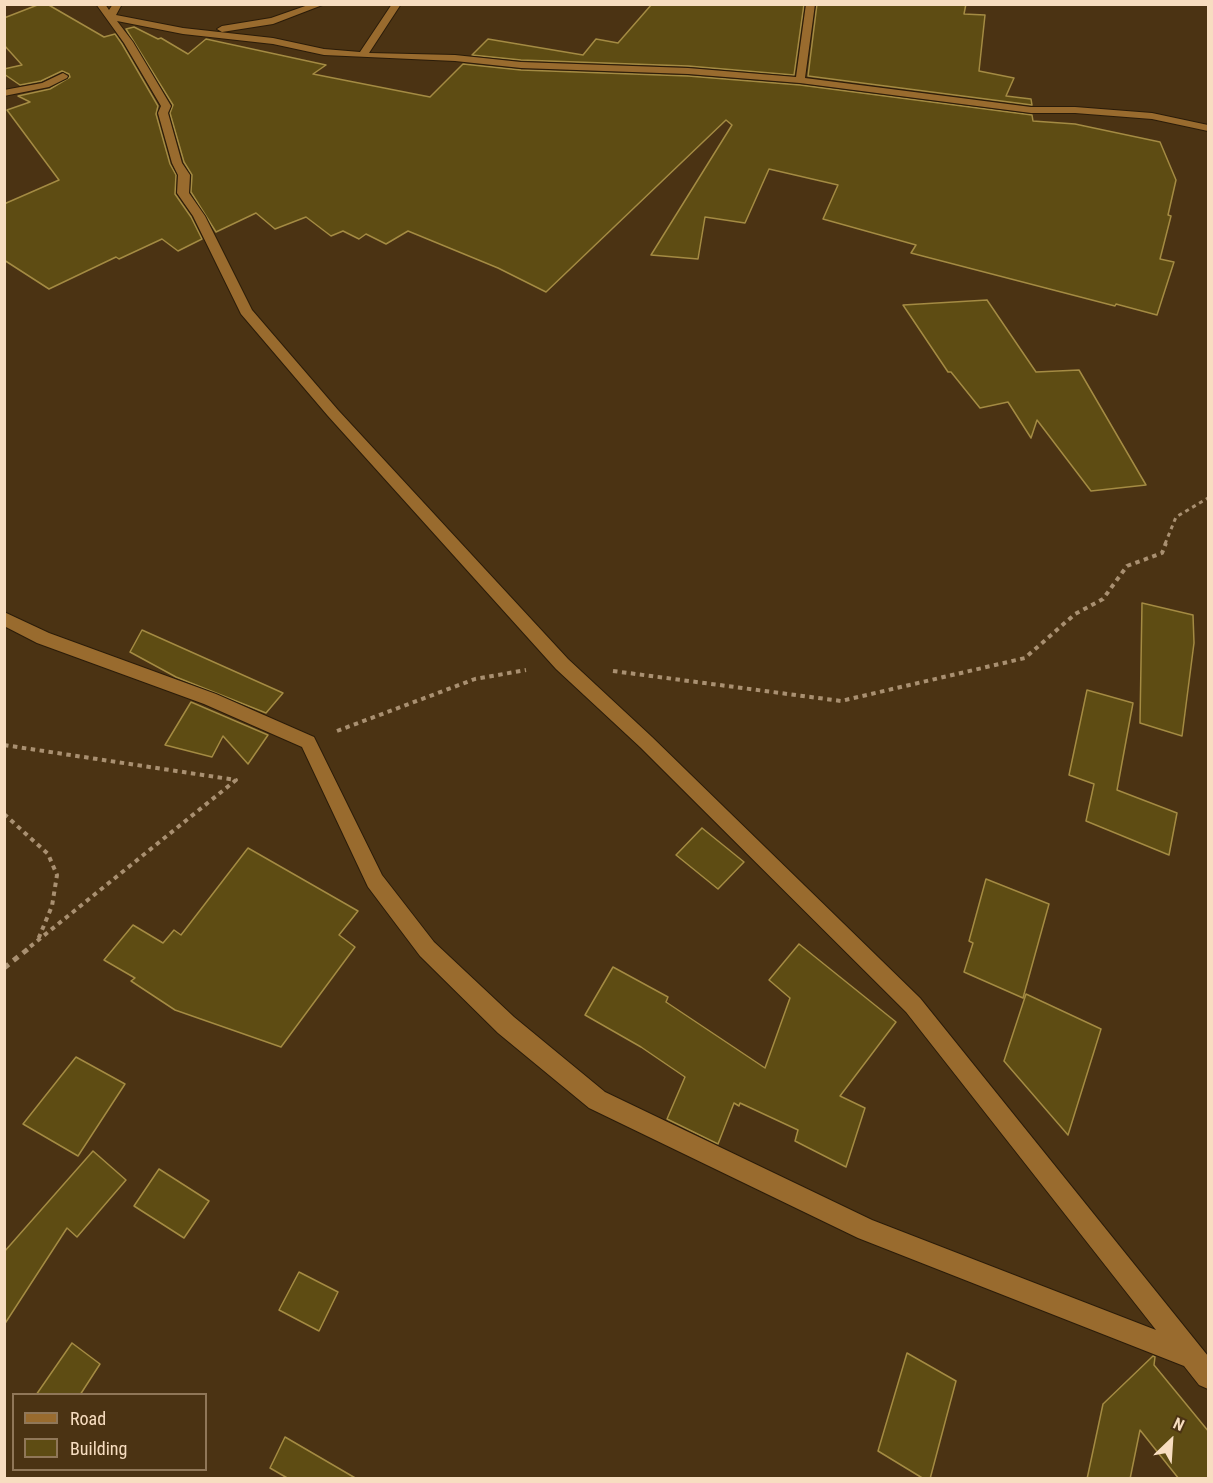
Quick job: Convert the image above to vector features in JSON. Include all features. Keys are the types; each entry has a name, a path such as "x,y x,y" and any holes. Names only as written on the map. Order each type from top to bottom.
{"street":[{"path":"200,33 273,21 321,4"},
{"path":"363,55 397,4"},
{"path":"800,80 811,4"},
{"path":"109,9 200,33 273,41 324,52 455,58 521,65 688,70 914,93 1031,111 1075,110 1152,116 1209,128"},
{"path":"109,9 166,106 163,113 177,163 184,175 183,194 199,216 246,311 333,412 562,664 646,742 913,1005 1209,1376"},
{"path":"4,93 45,85 63,76"},
{"path":"4,618 43,638 210,699 308,742 375,881 427,949 506,1025 597,1100 866,1230 1192,1357"}],"path":[{"path":"308,742 475,678 562,664 841,701 1025,658 1075,614 1103,599 1127,566 1162,553 1176,517 1209,498"},
{"path":"4,746 236,780 4,968"},
{"path":"4,814 48,854 57,875 52,906 36,944"}],"building":[{"path":"40,4 47,4 104,37 115,34 122,44 158,106 156,114 170,164 176,175 175,194 191,217 202,239 178,251 162,239 119,259 116,257 49,289 4,260 4,204 59,180 7,110 30,102 18,96 50,89 70,77 62,71 41,81 20,85 4,74 4,69 22,65 4,45 4,18"},
{"path":"652,4 804,4 794,75 688,66 521,60 472,55 488,39 583,55 596,39 618,43"},
{"path":"817,4 966,4 964,14 985,15 979,71 1014,78 1006,96 1031,99 1032,105 808,76"},
{"path":"134,27 158,39 161,38 188,54 206,39 326,65 313,74 430,97 463,64 521,70 688,76 800,85 1032,115 1033,121 1075,124 1160,142 1176,180 1168,215 1171,216 1160,259 1174,262 1157,315 1116,304 1115,306 911,253 916,245 823,219 838,185 769,169 745,223 705,217 698,259 651,255 732,125 726,120 546,292 498,268 408,231 386,244 366,234 359,239 343,231 331,236 306,217 275,229 256,213 216,232 191,192 192,175 184,162 170,113 173,105 126,29"},
{"path":"987,300 1036,372 1079,370 1146,485 1091,491 1037,420 1031,438 1008,402 980,408 951,372 948,372 903,305"},
{"path":"1142,603 1193,615 1194,643 1182,736 1140,723"},
{"path":"142,630 283,693 266,713 176,677 130,652"},
{"path":"1087,690 1133,703 1117,790 1177,813 1169,855 1086,821 1094,784 1069,775"},
{"path":"191,702 268,735 248,764 223,736 212,757 165,745"},
{"path":"702,828 744,862 718,889 676,855"},
{"path":"248,848 358,911 339,935 355,947 281,1047 175,1010 131,981 135,978 104,960 133,925 163,943 174,930 181,935"},
{"path":"986,879 1049,904 1023,998 964,972 973,943 969,941"},
{"path":"799,944 896,1022 840,1096 865,1108 846,1167 795,1141 798,1130 740,1103 739,1106 734,1103 718,1144 667,1119 685,1077 641,1047 585,1015 613,967 668,997 666,1002 765,1068 790,998 769,980"},
{"path":"1026,994 1101,1029 1068,1135 1004,1061"},
{"path":"76,1057 125,1084 78,1156 23,1124"},
{"path":"93,1151 126,1180 77,1237 67,1228 4,1325 4,1252"},
{"path":"159,1169 209,1201 184,1238 134,1206"},
{"path":"299,1272 338,1292 319,1331 279,1310"},
{"path":"72,1343 100,1364 81,1393 37,1393"},
{"path":"907,1353 956,1381 930,1479 924,1479 878,1451"},
{"path":"1153,1356 1155,1357 1154,1365 1209,1432 1209,1479 1179,1479 1140,1430 1130,1479 1087,1479 1103,1404"},
{"path":"285,1437 357,1479 289,1479 270,1468"}]}
